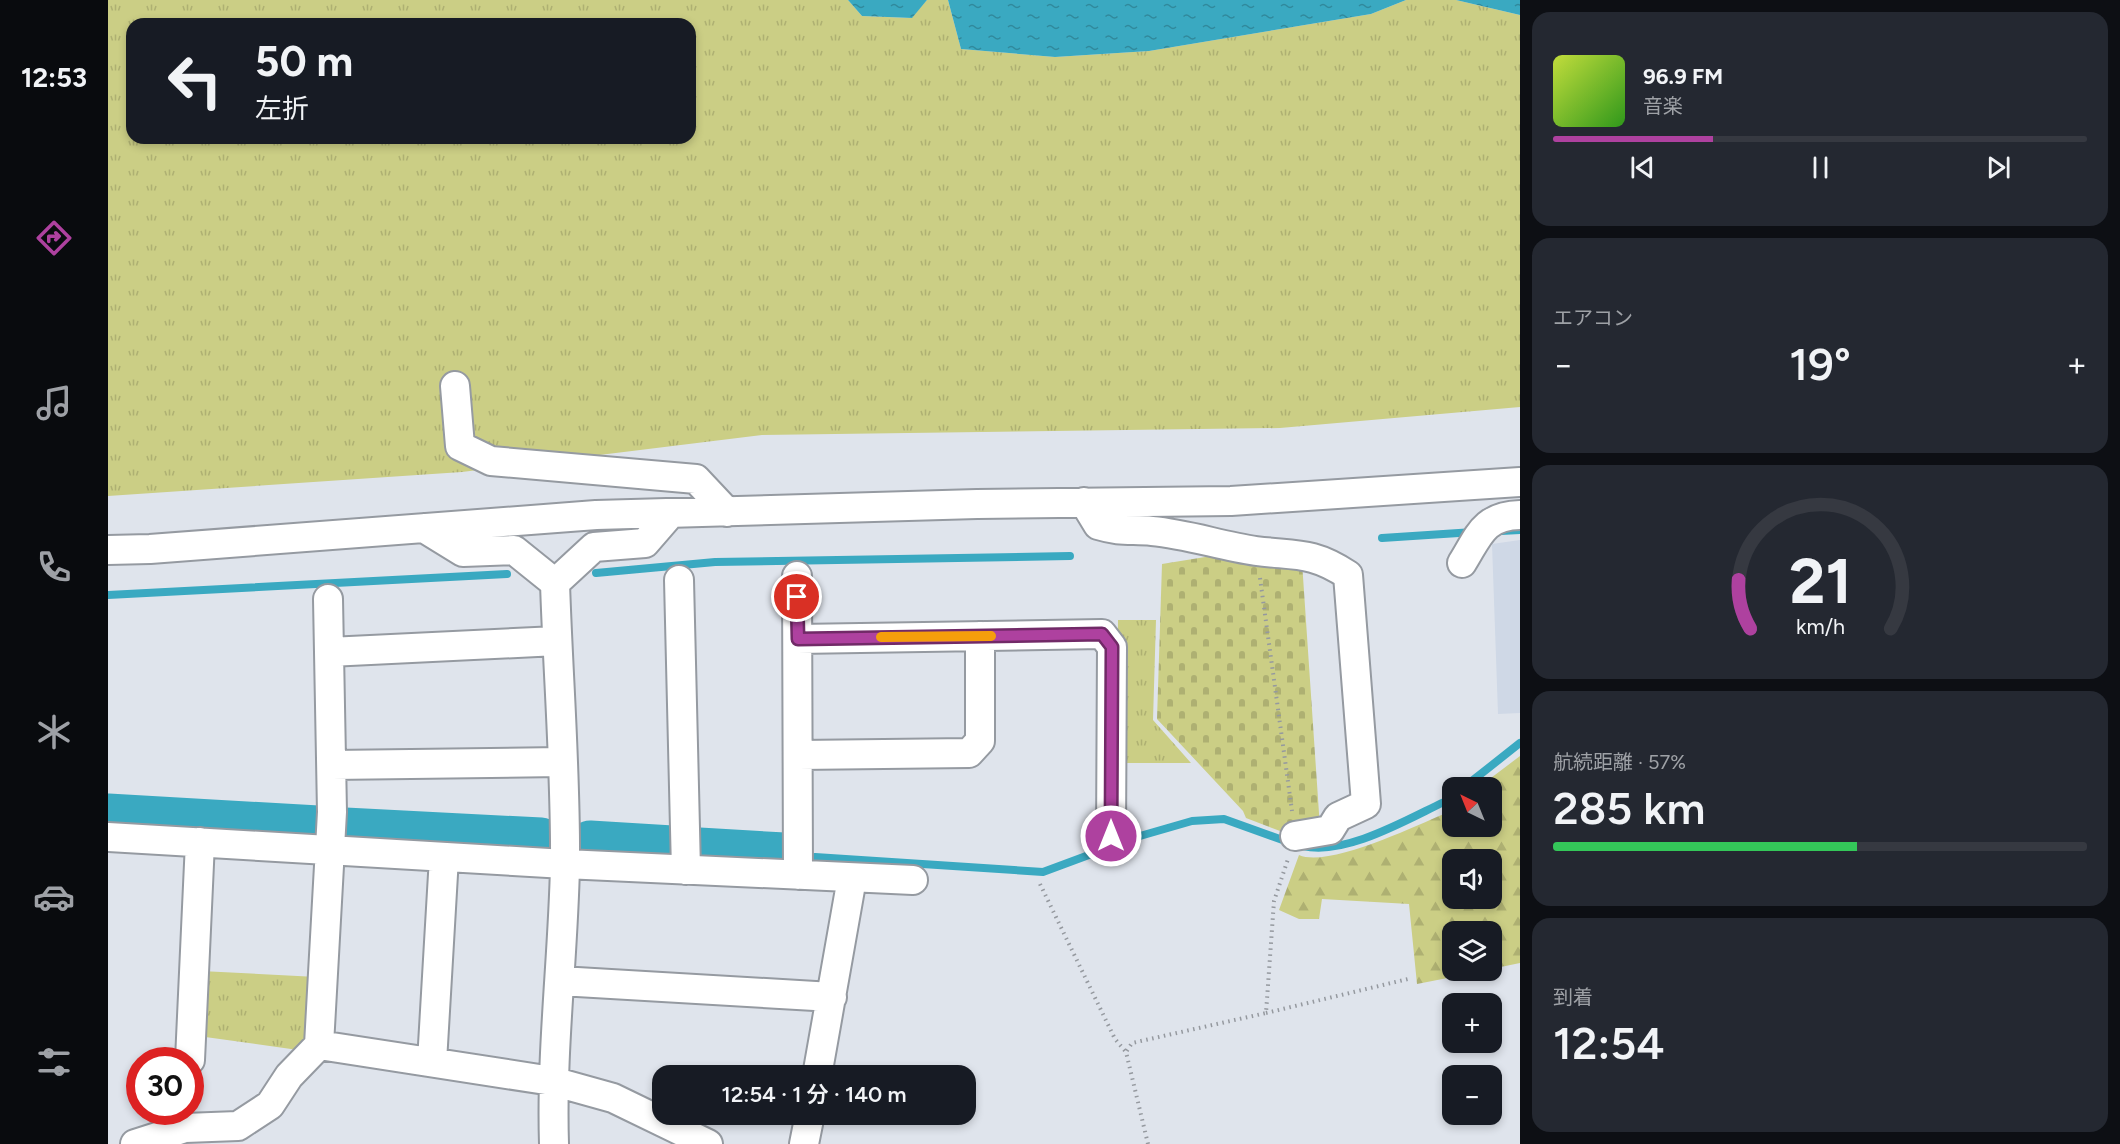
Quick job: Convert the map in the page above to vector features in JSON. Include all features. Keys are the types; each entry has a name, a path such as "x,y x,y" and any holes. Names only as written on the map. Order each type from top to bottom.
{"street":[{"path":"455,386 460,446 491,461 696,479 728,512"},
{"path":"108,550 150,549 596,515 1084,502 1231,501 1520,482"},
{"path":"1084,502 1098,525 1109,529 1120,532 1152,531 1257,551 1304,554 1331,564 1348,575 1366,804 1338,817 1330,830 1293,844"},
{"path":"555,583 594,547 645,543 671,513"},
{"path":"1474,543 1504,515 1520,515"},
{"path":"424,528 463,552 514,550 555,583 565,864 560,981 552,1081 554,1144"},
{"path":"797,576 798,875"},
{"path":"679,580 686,870"},
{"path":"204,1125 240,1135 270,1105 289,1076 319,1045 330,849 332,765 328,599"},
{"path":"798,639 1102,634 1112,647 1111,836"},
{"path":"799,755 969,753 980,741 980,636"},
{"path":"328,652 557,641"},
{"path":"332,765 561,762"},
{"path":"108,837 565,864 913,880"},
{"path":"191,1047 200,843"},
{"path":"432,1062 444,857"},
{"path":"819,1065 852,878"},
{"path":"560,981 832,997"},
{"path":"319,1045 552,1081 613,1098 708,1144"},
{"path":"135,1144 175,1125"},
{"path":"804,1144 808,1125"}],"path":[{"path":"1257,551 1293,844 1274,901 1266,1012"},
{"path":"1040,884 1115,1039 1126,1052 1148,1144"},
{"path":"1126,1052 1132,1043 1408,979"}],"shaded area":[{"path":"1520,540 1520,713 1498,714 1492,544"}],"green space":[{"path":"108,0 848,0 862,16 911,18 927,0 948,0 961,49 1055,57 1149,51 1371,14 1406,0 1456,0 1520,15 1520,407 1280,428 762,435 462,472 108,496"},
{"path":"1230,553 1302,562 1320,828 1288,834 1246,818 1243,811 1157,719 1162,564"},
{"path":"1118,620 1156,620 1153,720 1191,763 1117,763"},
{"path":"1520,756 1520,963 1502,967 1502,921 1442,921 1442,979 1417,984 1409,904 1322,899 1319,919 1299,919 1279,910 1299,855 1312,858 1330,856 1371,844 1442,815 1442,837 1502,837 1502,777 1492,777"},
{"path":"201,971 317,977 312,1042 298,1050 198,1036"}],"water":[{"path":"848,0 927,0 912,18 862,16"},
{"path":"948,0 1406,0 1371,14 1149,51 1055,57 961,49"},
{"path":"1456,0 1520,0 1520,15"}],"waterway":[{"path":"1501,531 1520,530"},
{"path":"1382,538 1474,532"},
{"path":"596,573 715,562 1070,556"},
{"path":"108,595 507,574"},
{"path":"1477,777 1520,743"},
{"path":"1303,846 1320,848 1356,841 1442,803"},
{"path":"108,816 318,828"},
{"path":"815,857 1043,872 1140,836 1192,821 1224,819 1291,843"},
{"path":"345,830 541,840"},
{"path":"590,843 672,848"},
{"path":"699,850 784,855"}],"slow traffic":[{"path":"881,637 991,636"}],"route":[{"path":"797,597 798,639 1102,634 1112,647 1111,836"}]}
